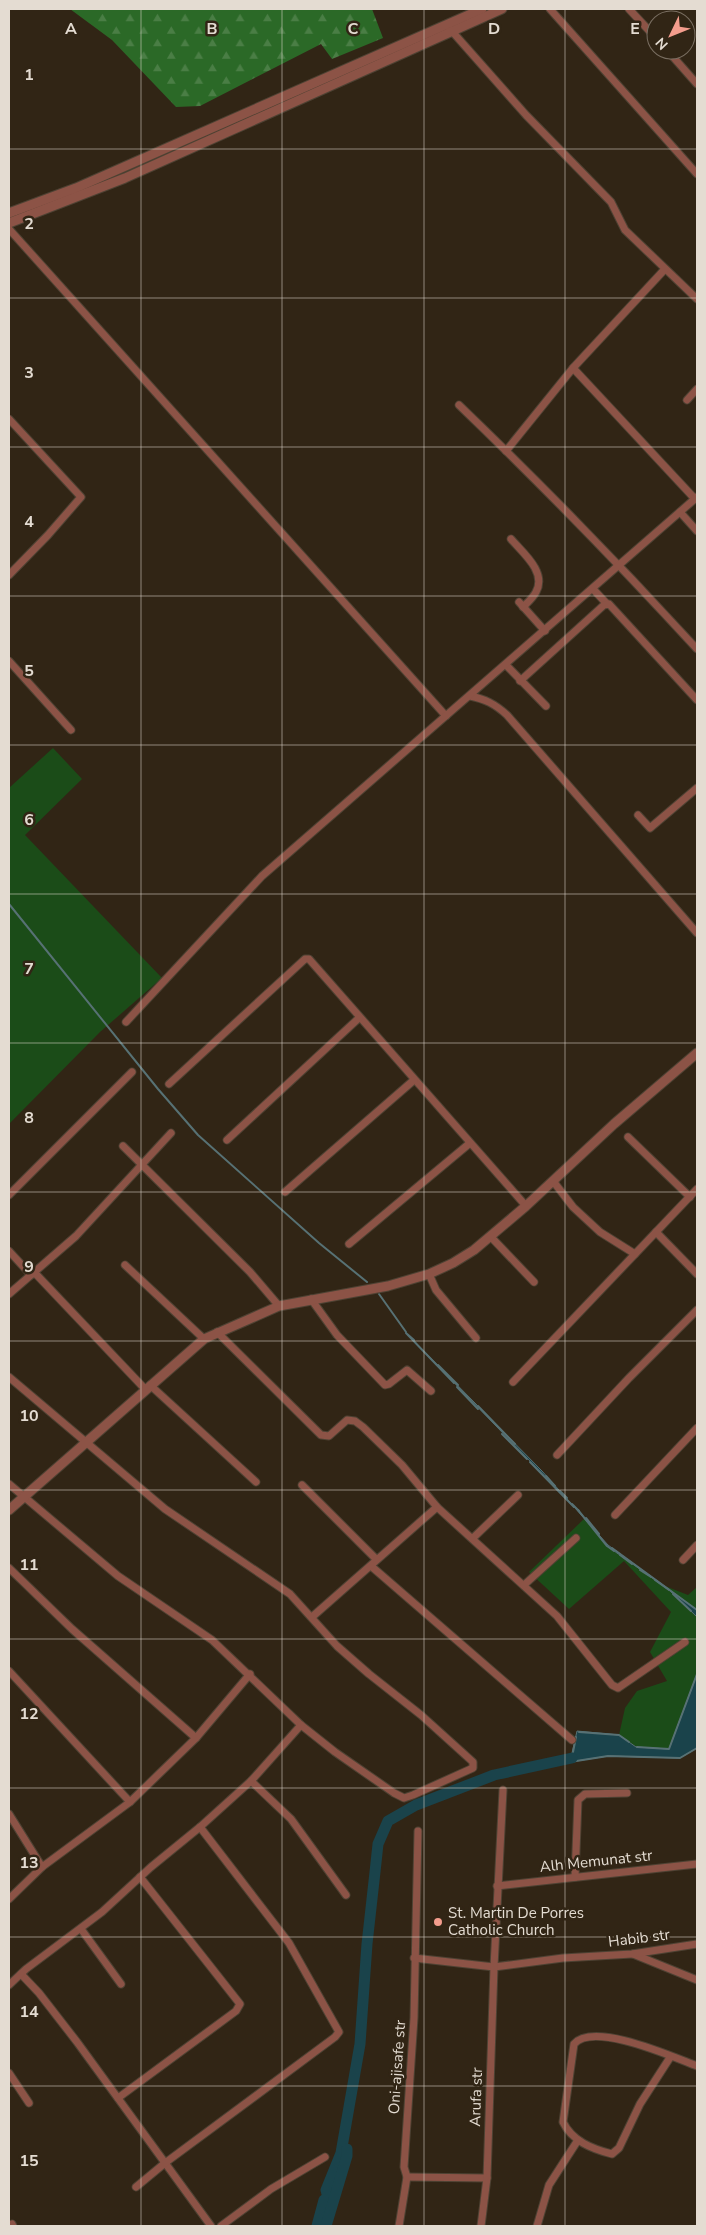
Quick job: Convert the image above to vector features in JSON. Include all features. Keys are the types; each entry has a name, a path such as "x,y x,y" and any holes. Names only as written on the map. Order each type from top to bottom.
{"street":[{"path":"9,223 124,178 450,28 482,9"},
{"path":"9,213 120,169 450,28 502,9"},
{"path":"550,9 697,174"},
{"path":"629,9 646,27"},
{"path":"450,28 526,115 606,196 614,207 625,230 697,299"},
{"path":"676,60 697,84"},
{"path":"120,169 124,178"},
{"path":"9,229 446,716"},
{"path":"506,451 573,368 665,270"},
{"path":"126,1022 262,876 696,498 573,368"},
{"path":"687,400 697,389"},
{"path":"459,406 620,565 697,649"},
{"path":"9,418 81,497 48,535 9,575"},
{"path":"680,512 697,531"},
{"path":"511,539 536,567 539,578 537,591 521,605 545,631"},
{"path":"593,589 606,604 612,606 697,700"},
{"path":"520,681 606,604"},
{"path":"9,662 71,730"},
{"path":"506,665 546,706"},
{"path":"470,696 496,705 507,715 697,933"},
{"path":"638,814 650,828 697,788"},
{"path":"169,1084 305,959 311,961 359,1018 526,1206"},
{"path":"227,1140 359,1018"},
{"path":"9,1510 204,1339 279,1306 388,1286 429,1274 453,1263 491,1237 614,1124 697,1053"},
{"path":"9,1195 132,1072"},
{"path":"285,1192 414,1080"},
{"path":"9,1294 76,1236 171,1133"},
{"path":"628,1137 690,1196"},
{"path":"349,1244 470,1143"},
{"path":"123,1146 140,1165 250,1272 279,1306"},
{"path":"553,1181 573,1206 600,1232 635,1254"},
{"path":"514,1382 697,1189"},
{"path":"656,1232 697,1274"},
{"path":"491,1237 534,1282"},
{"path":"9,1251 148,1387 256,1482"},
{"path":"124,1265 204,1339"},
{"path":"429,1274 436,1290 476,1338"},
{"path":"311,1299 337,1335 385,1385 407,1370 431,1391"},
{"path":"557,1455 629,1378 697,1310"},
{"path":"217,1332 321,1435 329,1436 347,1420 355,1421 402,1465 437,1507 557,1616 612,1685 618,1688 685,1642"},
{"path":"9,1377 57,1420 87,1442 165,1509 290,1594 337,1646 421,1714 472,1762 473,1768 404,1798 335,1752 266,1693 250,1674 212,1640 118,1576 9,1484"},
{"path":"614,1515 697,1428"},
{"path":"302,1485 376,1559"},
{"path":"473,1538 518,1495"},
{"path":"312,1617 437,1507"},
{"path":"524,1585 576,1538"},
{"path":"683,1560 697,1545"},
{"path":"371,1566 572,1740"},
{"path":"9,1568 72,1629 196,1738"},
{"path":"9,1671 130,1802"},
{"path":"9,1899 42,1867 130,1802 196,1738 250,1674"},
{"path":"9,1986 80,1929 200,1827 251,1781 302,1725"},
{"path":"251,1781 291,1819 346,1895"},
{"path":"414,1958 494,1967 503,1790"},
{"path":"575,1877 578,1800 585,1794 627,1792"},
{"path":"9,1814 42,1867"},
{"path":"136,2187 165,2163 335,2037 339,2032 289,1943 200,1827"},
{"name":"Oni-ajisafe str","path":"399,2226 407,2177 404,2167 414,2018 418,1832"},
{"name":"Alh Memunat str","path":"497,1886 697,1864"},
{"path":"118,2098 236,2011 240,2004 140,1877"},
{"path":"80,1929 121,1984"},
{"name":"Habib str","path":"494,1967 563,1958 632,1954 697,1944"},
{"path":"632,1954 697,1980"},
{"name":"Arufa str","path":"481,2226 487,2178 494,1967"},
{"path":"9,1972 39,1993 211,2226"},
{"path":"671,2056 640,2104 619,2148 612,2154 578,2140 568,2132 563,2122 574,2044 579,2038 589,2036 622,2039 671,2056 697,2066"},
{"path":"9,2073 29,2102"},
{"path":"537,2226 549,2185 578,2140"},
{"path":"221,2226 271,2189 326,2157"},
{"path":"407,2177 487,2178"}],"green space":[{"path":"70,9 372,9 383,38 332,59 321,44 200,106 176,107 112,40"},
{"path":"53,748 82,779 25,835 162,978 100,1032 9,1124 9,788"},
{"path":"585,1518 607,1546 668,1589 697,1617 697,1674 669,1749 636,1747 619,1735 625,1708 637,1691 667,1681 650,1652 671,1612 624,1561 569,1609 529,1572"},
{"path":"665,1586 688,1595 697,1587 697,1610"}],"water":[{"path":"406,1333 542,1471 571,1504"},
{"path":"593,1528 608,1545 697,1610 697,1617 668,1589 607,1546"},
{"path":"697,1674 697,1748 680,1758 608,1756 570,1762 577,1731 619,1735 636,1747 669,1749"}],"waterway":[{"path":"9,904 158,1089 198,1135 319,1243 367,1282"},
{"path":"379,1294 406,1332"},
{"path":"414,1340 406,1333 454,1383"},
{"path":"438,1365 458,1385"},
{"path":"457,1387 478,1409"},
{"path":"478,1406 515,1444"},
{"path":"502,1434 527,1459"},
{"path":"530,1462 574,1507"},
{"path":"546,1476 555,1486"},
{"path":"560,1491 567,1498"},
{"path":"572,1504 579,1511"},
{"path":"578,1510 607,1546 614,1551"},
{"path":"586,1518 599,1534"},
{"path":"612,1548 697,1610"},
{"path":"620,1555 632,1564"},
{"path":"640,1570 651,1577"},
{"path":"655,1580 669,1590"},
{"path":"673,1594 691,1611"},
{"path":"637,1747 669,1749 697,1674"},
{"path":"579,1732 619,1735 629,1742"},
{"path":"573,1752 576,1737"},
{"path":"572,1757 570,1762 608,1756 680,1758 697,1748"},
{"path":"317,2226 324,2200 328,2198 326,2190 341,2153 360,2044 367,1944 378,1844 388,1821 416,1805 494,1775 572,1758"},
{"path":"326,2226 347,2156 347,2149"}],"place":[{"name":"St. Martin De Porres Catholic Church","path":"438,1922"}]}
